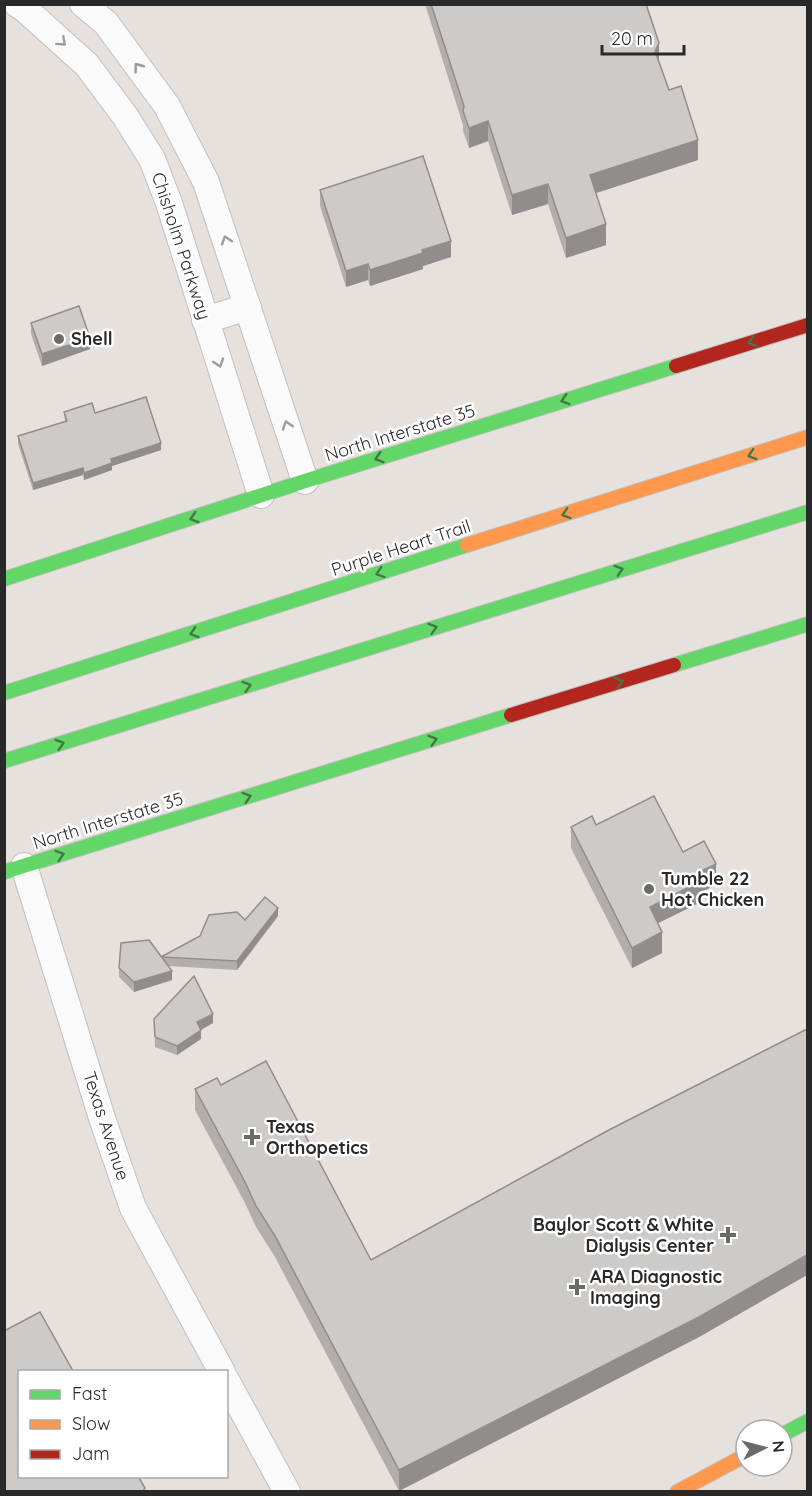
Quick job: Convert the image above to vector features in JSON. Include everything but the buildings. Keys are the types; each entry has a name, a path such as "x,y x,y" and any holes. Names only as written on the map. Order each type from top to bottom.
{"main road":[{"name":"North Interstate 35","path":"4,579 305,481 807,325"},
{"name":"Purple Heart Trail","path":"4,693 807,437"},
{"path":"4,761 807,512"},
{"name":"North Interstate 35","path":"14,869 807,624"},
{"path":"678,1491 734,1461"}],"street":[{"name":"Chisholm Parkway","path":"17,4 87,65 125,116 152,159 169,203 261,495"},
{"path":"83,4 106,23 167,106 206,182 305,481"},
{"path":"205,320 248,307"},
{"name":"Texas Avenue","path":"14,869 133,1208 221,1370"},
{"path":"228,1384 287,1491"}],"traffic: fast":[{"path":"4,579 305,481 676,366"},
{"path":"4,761 808,512"},
{"path":"4,693 467,545"},
{"path":"674,665 808,624"},
{"path":"4,872 511,715"},
{"path":"794,1429 808,1421"}],"traffic: slow":[{"path":"467,545 808,437"},
{"path":"677,1492 734,1461"}],"traffic: jam":[{"path":"676,366 808,325"},
{"path":"511,715 674,665"}],"place":[{"name":"Shell","path":"59,339"},
{"name":"Tumble 22 Hot Chicken","path":"649,889"},
{"name":"Texas Orthopetics","path":"252,1137"},
{"name":"Baylor Scott & White Dialysis Center","path":"728,1235"},
{"name":"ARA Diagnostic Imaging","path":"577,1287"}]}
